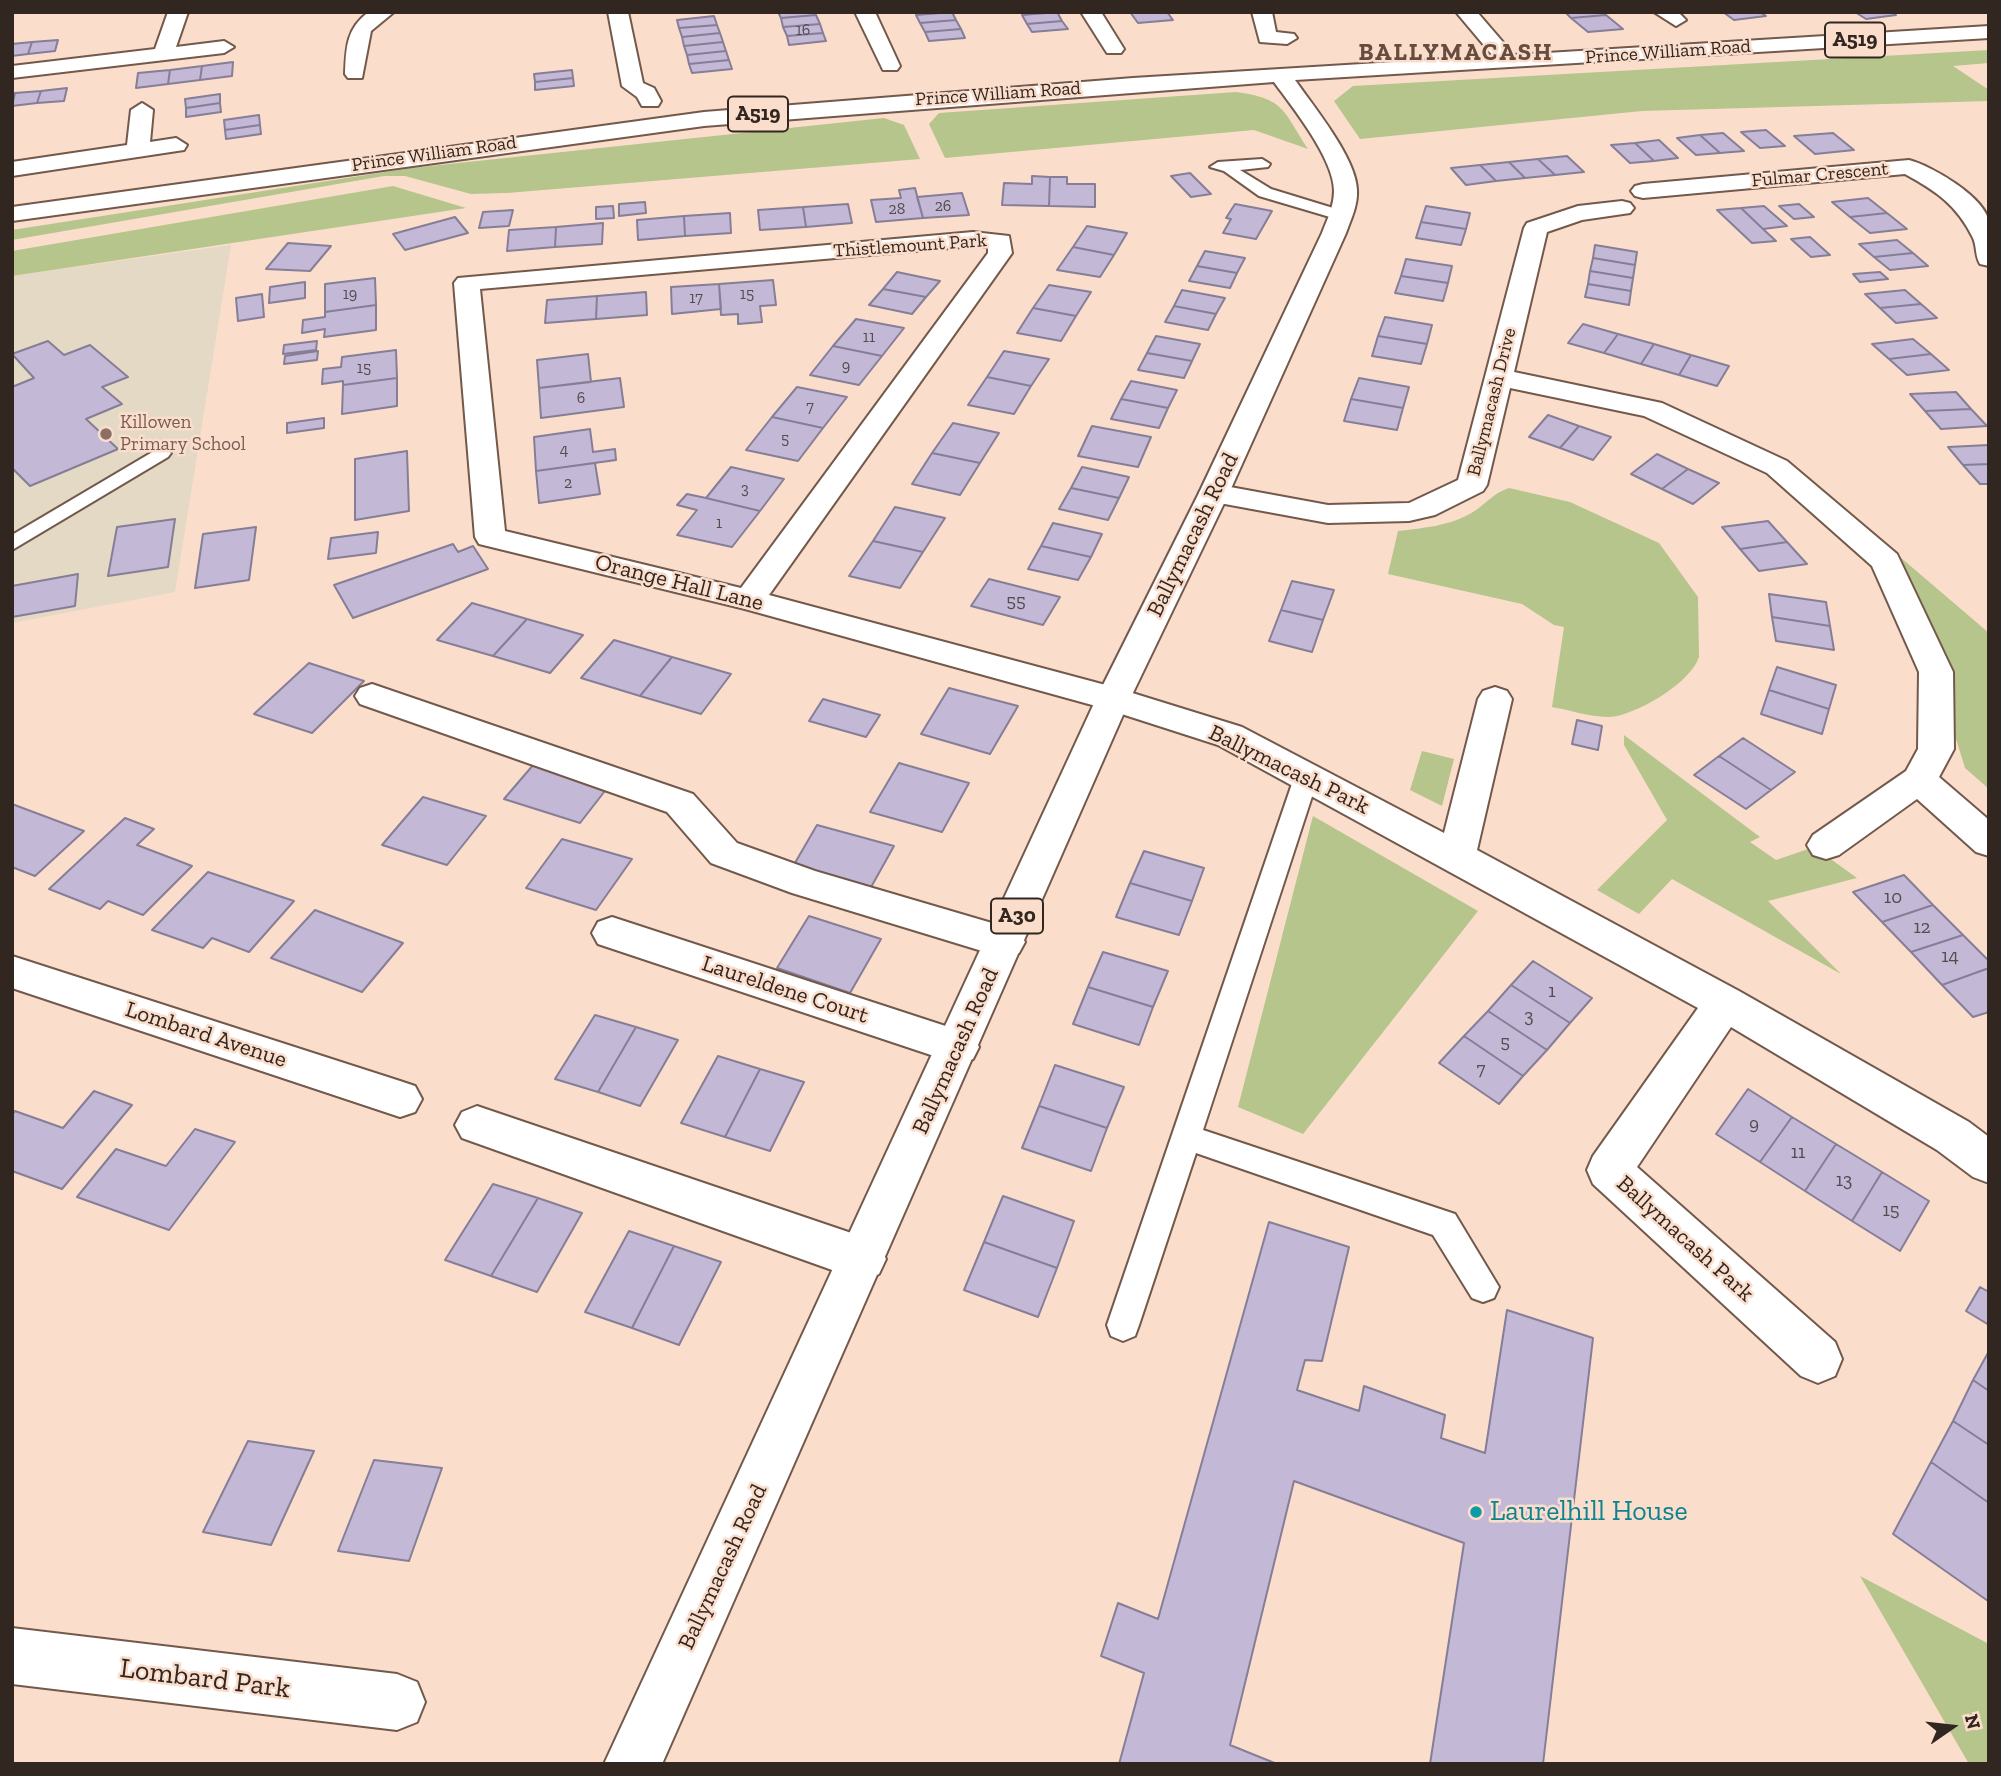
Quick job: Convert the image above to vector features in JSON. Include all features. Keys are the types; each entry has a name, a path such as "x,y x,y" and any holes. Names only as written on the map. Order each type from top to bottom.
{"street":[{"path":"163,54 178,12"},
{"path":"355,74 358,33 367,20 384,12"},
{"path":"618,12 632,86 646,93 650,101"},
{"path":"865,12 890,66"},
{"path":"1091,12 1114,49"},
{"path":"1262,12 1267,38 1287,38"},
{"path":"1466,12 1509,62"},
{"name":"Prince William Road","path":"12,214 505,144 704,119 963,96 1989,32"},
{"path":"12,72 225,47"},
{"name":"Ballymacash Road","path":"633,1764 1114,699 1214,493 1340,215 1345,187 1340,169 1282,76"},
{"path":"138,149 142,110"},
{"path":"12,169 176,145"},
{"name":"Fulmar Crescent","path":"1632,200 1909,167 1951,190 1975,217 1988,244 1989,259"},
{"name":"Ballymacash Drive","path":"1214,493 1328,514 1424,509 1472,485 1536,228 1578,213 1632,200"},
{"name":"Thistlemount Park","path":"467,283 973,239 1000,241 1000,253 749,600"},
{"name":"Orange Hall Lane","path":"467,283 490,537 749,600 1114,699"},
{"path":"1499,377 1652,409 1777,467 1886,561 1936,672 1936,749 1919,780 1826,845"},
{"path":"372,696 680,803 724,853 806,883 1005,942"},
{"name":"Ballymacash Park","path":"1114,699 1230,736 1307,775 1725,1003 1953,1136 1989,1163"},
{"path":"1457,857 1495,699"},
{"path":"1919,780 1989,842"},
{"name":"Laureldene Court","path":"612,933 958,1047"},
{"name":"Lombard Avenue","path":"12,972 400,1098"},
{"name":"Ballymacash Park","path":"1725,1003 1609,1170 1818,1359"},
{"path":"477,1125 863,1259"},
{"name":"Lombard Park","path":"12,1656 397,1702"}],"lane":[{"path":"1262,164 1220,167 1267,193 1340,215"},
{"path":"12,544 161,453"},
{"path":"1123,1325 1307,775"},
{"path":"1186,1137 1444,1224 1483,1287"}],"shaded area":[{"name":"Killowen Primary School","path":"231,245 175,592 12,623 12,276"}],"green space":[{"path":"1989,50 1989,63 1953,66 1989,90 1989,101 1642,111 1360,139 1334,101 1353,86"},
{"path":"1236,92 1264,98 1281,108 1308,149 1254,130 945,158 929,124 939,113"},
{"path":"884,118 904,125 920,159 507,193 471,194 405,176 384,176 12,240 12,230 411,168"},
{"path":"393,186 466,208 12,276 12,251"},
{"path":"1509,488 1570,502 1659,543 1698,597 1699,657 1694,667 1676,686 1652,702 1617,716 1593,716 1552,707 1564,627 1554,625 1522,604 1388,574 1398,531 1437,526 1455,520 1473,512"},
{"path":"1900,557 1989,633 1989,789 1965,768"},
{"path":"1624,735 1760,837 1750,842 1776,860 1814,847 1857,878 1768,901 1841,974 1672,879 1639,914 1597,890 1667,820 1624,745"},
{"path":"1422,751 1454,759 1442,806 1410,790"},
{"path":"1313,816 1478,911 1303,1134 1238,1107"},
{"path":"1860,1576 1989,1644 1989,1764 1969,1764"}],"building":[{"path":"778,12 815,12 816,15 781,18"},
{"path":"952,12 956,20 920,23 916,15"},
{"path":"1057,12 1062,21 1027,24 1022,15"},
{"path":"1130,12 1167,12 1173,20 1138,23"},
{"path":"1565,12 1603,12 1606,15 1571,18"},
{"path":"1723,12 1760,12 1766,16 1734,20"},
{"path":"1855,12 1892,12 1896,15 1866,19"},
{"path":"816,15 820,24 783,27 781,18"},
{"path":"1606,15 1623,29 1588,32 1571,18"},
{"path":"714,16 717,25 679,28 677,20"},
{"path":"956,20 961,29 925,32 920,23"},
{"path":"1062,21 1068,29 1032,32 1027,24"},
{"path":"820,24 823,33 787,36 783,27"},
{"path":"717,25 720,33 682,37 679,28"},
{"path":"961,29 965,38 929,41 925,32"},
{"path":"720,33 723,42 684,46 682,37"},
{"path":"823,33 826,41 789,45 787,36"},
{"path":"58,40 55,51 28,54 32,42"},
{"path":"32,42 28,54 12,56 12,44"},
{"path":"723,42 726,51 687,55 684,46"},
{"path":"726,51 729,60 689,64 687,55"},
{"path":"729,60 732,69 692,73 689,64"},
{"path":"233,62 232,76 200,80 202,66"},
{"path":"202,66 200,80 168,84 170,70"},
{"path":"170,70 168,84 136,88 138,73"},
{"path":"572,70 573,78 535,82 534,74"},
{"path":"573,78 574,86 535,90 535,82"},
{"path":"67,88 64,101 37,103 41,91"},
{"path":"41,91 37,103 12,106 15,93"},
{"path":"220,94 220,103 186,108 185,99"},
{"path":"220,103 221,112 186,117 186,108"},
{"path":"259,115 260,125 225,130 224,120"},
{"path":"260,125 261,134 226,139 225,130"},
{"path":"1766,130 1785,146 1760,148 1741,132"},
{"path":"1723,133 1744,151 1720,153 1700,135"},
{"path":"1833,133 1854,150 1815,154 1794,136"},
{"path":"1700,135 1720,153 1696,155 1677,138"},
{"path":"1659,140 1678,158 1654,161 1635,143"},
{"path":"1635,143 1654,161 1630,163 1611,145"},
{"path":"1567,156 1584,172 1555,175 1538,159"},
{"path":"1538,159 1555,175 1525,178 1509,162"},
{"path":"1509,162 1525,178 1496,181 1480,165"},
{"path":"1480,165 1496,181 1466,185 1451,168"},
{"path":"1190,173 1211,194 1191,197 1171,176"},
{"path":"1032,176 1050,177 1049,206 1002,205 1004,183 1032,184"},
{"path":"1050,177 1067,177 1067,184 1095,184 1095,207 1049,206"},
{"path":"915,188 923,218 876,222 871,200 901,198 899,190"},
{"path":"962,193 969,215 923,218 917,197"},
{"path":"1868,198 1887,213 1850,217 1832,202"},
{"path":"645,202 646,213 619,216 619,204"},
{"path":"848,204 852,223 806,227 803,207"},
{"path":"1235,204 1272,211 1256,239 1223,233 1231,219 1226,218"},
{"path":"1799,204 1814,217 1794,219 1779,206"},
{"path":"613,206 614,218 596,219 596,207"},
{"path":"1426,206 1470,213 1466,229 1421,222"},
{"path":"1764,206 1787,226 1763,229 1741,208"},
{"path":"803,207 806,227 760,230 758,210"},
{"path":"1741,208 1776,241 1752,243 1717,210"},
{"path":"513,210 509,226 479,228 483,212"},
{"path":"730,213 731,233 685,236 684,216"},
{"path":"1887,213 1907,229 1870,233 1850,217"},
{"path":"684,216 685,236 638,240 637,220"},
{"path":"455,217 468,233 405,250 393,234"},
{"path":"1421,222 1466,229 1461,245 1416,238"},
{"path":"603,223 602,244 555,247 556,227"},
{"path":"1087,226 1127,233 1114,255 1073,247"},
{"path":"556,227 555,247 507,251 509,230"},
{"path":"1810,237 1830,255 1811,257 1791,239"},
{"path":"1897,240 1913,253 1874,257 1859,244"},
{"path":"288,243 331,246 310,271 266,269"},
{"path":"1595,245 1637,252 1635,265 1593,258"},
{"path":"1073,247 1114,255 1100,277 1057,270"},
{"path":"1205,251 1245,258 1237,273 1197,266"},
{"path":"1913,253 1928,266 1890,270 1874,257"},
{"path":"1593,258 1635,265 1633,278 1590,271"},
{"path":"1406,259 1452,266 1448,283 1401,276"},
{"path":"1197,266 1237,273 1230,288 1189,281"},
{"path":"1590,271 1633,278 1631,291 1588,284"},
{"path":"897,272 940,281 926,297 883,289"},
{"path":"1880,272 1888,279 1860,282 1853,274"},
{"path":"1401,276 1448,283 1443,301 1395,293"},
{"path":"375,278 376,305 325,312 325,284"},
{"path":"773,280 776,305 760,306 762,322 738,324 738,314 721,315 719,284"},
{"path":"305,282 305,298 269,303 270,287"},
{"path":"719,284 721,309 672,314 671,287"},
{"path":"1588,284 1631,291 1629,305 1585,297"},
{"path":"1049,285 1091,292 1076,316 1033,308"},
{"path":"883,289 926,297 912,314 869,305"},
{"path":"1182,290 1225,298 1216,314 1174,306"},
{"path":"1905,290 1921,304 1880,308 1865,294"},
{"path":"646,292 647,315 596,319 597,296"},
{"path":"262,294 264,317 238,321 236,298"},
{"path":"597,296 596,319 545,323 547,300"},
{"path":"1921,304 1937,318 1896,323 1880,308"},
{"path":"376,305 376,330 324,337 325,329 302,333 303,320 325,317 325,312"},
{"path":"1174,306 1216,314 1208,330 1165,322"},
{"path":"1033,308 1076,316 1061,341 1017,333"},
{"path":"1385,317 1432,325 1427,344 1378,336"},
{"path":"856,319 904,328 882,356 833,346"},
{"path":"1583,324 1618,334 1604,353 1568,343"},
{"path":"1618,334 1654,344 1641,364 1604,353"},
{"path":"1156,336 1200,344 1192,361 1147,353"},
{"path":"1378,336 1427,344 1421,364 1372,356"},
{"path":"1913,339 1931,354 1889,359 1872,344"},
{"path":"48,341 64,355 90,345 128,377 102,387 122,404 86,419 118,449 30,486 12,468 12,387 34,378 12,354"},
{"path":"317,341 316,350 283,354 284,345"},
{"path":"1654,344 1691,355 1679,375 1641,364"},
{"path":"833,346 882,356 859,385 810,375"},
{"path":"396,350 397,378 343,385 343,381 322,384 323,369 341,367 342,357"},
{"path":"318,351 317,360 284,364 285,356"},
{"path":"1004,351 1049,359 1031,386 987,377"},
{"path":"1147,353 1192,361 1184,378 1138,370"},
{"path":"588,354 591,382 539,388 537,360"},
{"path":"1931,354 1949,370 1907,375 1889,359"},
{"path":"1691,355 1729,366 1717,386 1679,375"},
{"path":"987,377 1031,386 1014,414 968,405"},
{"path":"397,378 397,406 342,414 343,385"},
{"path":"620,378 624,407 541,418 539,388"},
{"path":"1359,378 1409,387 1403,408 1351,399"},
{"path":"1131,381 1177,390 1168,408 1121,399"},
{"path":"797,387 847,397 823,428 772,417"},
{"path":"1956,392 1971,409 1925,411 1910,394"},
{"path":"1121,399 1168,408 1159,428 1111,419"},
{"path":"1351,399 1403,408 1397,430 1344,421"},
{"path":"1971,409 1987,426 1941,429 1925,411"},
{"path":"1548,415 1579,426 1560,448 1529,437"},
{"path":"772,417 823,428 798,461 746,450"},
{"path":"324,418 324,428 287,433 287,423"},
{"path":"953,423 999,433 980,463 932,453"},
{"path":"1092,426 1151,437 1138,467 1078,456"},
{"path":"1579,426 1611,437 1593,460 1560,448"},
{"path":"590,429 593,452 615,449 616,460 536,471 534,437"},
{"path":"1989,445 1989,464 1963,465 1948,447"},
{"path":"407,451 409,511 355,520 355,459"},
{"path":"932,453 980,463 960,495 912,484"},
{"path":"1657,454 1688,469 1662,489 1631,474"},
{"path":"595,463 600,494 539,503 536,471"},
{"path":"1989,464 1989,484 1980,484 1963,465"},
{"path":"731,467 784,479 760,511 706,498"},
{"path":"1082,467 1129,477 1119,498 1071,488"},
{"path":"1688,469 1719,483 1693,504 1662,489"},
{"path":"1071,488 1119,498 1108,520 1059,509"},
{"path":"687,494 760,511 732,547 677,535 697,510 677,505"},
{"path":"895,507 945,518 923,552 873,541"},
{"path":"175,519 168,567 108,576 117,527"},
{"path":"1768,521 1787,542 1740,549 1722,527"},
{"path":"1053,523 1102,534 1091,557 1041,546"},
{"path":"256,527 249,580 195,588 203,534"},
{"path":"378,532 376,553 328,559 331,538"},
{"path":"873,541 923,552 900,588 849,576"},
{"path":"1787,542 1807,564 1759,571 1740,549"},
{"path":"453,544 458,552 473,546 488,569 353,618 334,585"},
{"path":"1041,546 1091,557 1078,580 1028,569"},
{"path":"78,574 75,606 12,617 12,586"},
{"path":"989,579 1060,597 1043,625 971,606"},
{"path":"1292,581 1334,590 1323,620 1281,610"},
{"path":"1769,594 1826,602 1830,626 1772,617"},
{"path":"472,603 527,619 493,656 437,640"},
{"path":"1281,610 1323,620 1312,652 1269,641"},
{"path":"1772,617 1830,626 1834,650 1776,641"},
{"path":"527,619 583,635 550,673 493,656"},
{"path":"614,640 672,657 640,696 581,678"},
{"path":"672,657 731,674 701,714 640,696"},
{"path":"309,663 364,681 312,733 254,714"},
{"path":"1777,667 1836,685 1829,709 1769,690"},
{"path":"949,688 1018,706 990,754 921,734"},
{"path":"1769,690 1829,709 1822,734 1761,714"},
{"path":"823,699 880,715 866,737 809,721"},
{"path":"1577,720 1602,726 1598,750 1572,744"},
{"path":"1743,738 1795,772 1771,790 1719,756"},
{"path":"1719,756 1771,790 1746,809 1694,775"},
{"path":"899,763 969,783 942,832 870,812"},
{"path":"534,764 608,787 580,823 504,799"},
{"path":"423,797 486,816 447,865 382,845"},
{"path":"12,804 84,831 35,876 12,867"},
{"path":"125,818 154,829 137,845 192,866 143,915 108,901 100,909 49,889"},
{"path":"817,825 894,846 870,889 792,868"},
{"path":"562,839 632,859 596,910 526,888"},
{"path":"1144,851 1204,868 1192,901 1130,883"},
{"path":"208,872 294,901 249,952 212,938 203,948 152,930"},
{"path":"1904,875 1933,905 1882,922 1853,892"},
{"path":"1130,883 1192,901 1179,935 1116,917"},
{"path":"1933,905 1963,935 1911,952 1882,922"},
{"path":"315,910 403,943 362,992 271,958"},
{"path":"809,916 881,939 850,993 777,968"},
{"path":"1963,935 1989,961 1989,968 1942,985 1911,952"},
{"path":"1103,952 1168,971 1153,1007 1088,987"},
{"path":"1533,961 1592,998 1570,1023 1511,985"},
{"path":"1989,968 1989,1012 1973,1017 1942,985"},
{"path":"1511,985 1570,1023 1547,1050 1488,1011"},
{"path":"1088,987 1153,1007 1139,1045 1073,1024"},
{"path":"1488,1011 1547,1050 1523,1076 1464,1036"},
{"path":"595,1015 636,1027 598,1092 555,1079"},
{"path":"636,1027 678,1040 640,1106 598,1092"},
{"path":"1464,1036 1523,1076 1499,1104 1439,1063"},
{"path":"718,1056 760,1069 725,1137 681,1123"},
{"path":"1055,1065 1124,1087 1107,1128 1039,1106"},
{"path":"760,1069 804,1082 770,1151 725,1137"},
{"path":"1748,1089 1792,1117 1760,1162 1716,1134"},
{"path":"94,1091 132,1105 62,1189 12,1171 12,1115 15,1111 63,1128"},
{"path":"1039,1106 1107,1128 1091,1171 1022,1148"},
{"path":"1792,1117 1836,1144 1805,1191 1760,1162"},
{"path":"195,1129 235,1142 169,1230 77,1197 116,1149 166,1166"},
{"path":"1836,1144 1882,1172 1852,1221 1805,1191"},
{"path":"1882,1172 1929,1201 1900,1251 1852,1221"},
{"path":"493,1184 538,1198 491,1276 445,1260"},
{"path":"1003,1196 1074,1221 1057,1268 984,1242"},
{"path":"538,1198 582,1213 537,1292 491,1276"},
{"name":"Laurelhill House","path":"1269,1222 1349,1247 1322,1361 1305,1360 1297,1390 1359,1411 1364,1386 1445,1415 1441,1438 1485,1453 1507,1310 1593,1338 1543,1764 1430,1764 1464,1543 1294,1481 1230,1745 1277,1764 1119,1764 1144,1673 1101,1656 1118,1603 1158,1619"},
{"path":"629,1231 674,1246 632,1328 585,1312"},
{"path":"984,1242 1057,1268 1038,1317 964,1290"},
{"path":"674,1246 721,1262 679,1345 632,1328"},
{"path":"1980,1287 1989,1292 1989,1325 1966,1311"},
{"path":"1989,1351 1989,1391 1973,1380"},
{"path":"1973,1380 1989,1391 1989,1445 1953,1421"},
{"path":"1953,1421 1989,1445 1989,1503 1931,1462"},
{"path":"248,1441 314,1451 271,1545 203,1532"},
{"path":"374,1460 442,1468 409,1561 338,1551"},
{"path":"1931,1462 1989,1503 1988,1601 1893,1534"}],"place":[{"name":"Killowen Primary School","path":"106,434"},
{"name":"Laurelhill House","path":"1476,1512"}],"district":[{"name":"BALLYMACASH","path":"1456,53"}]}
